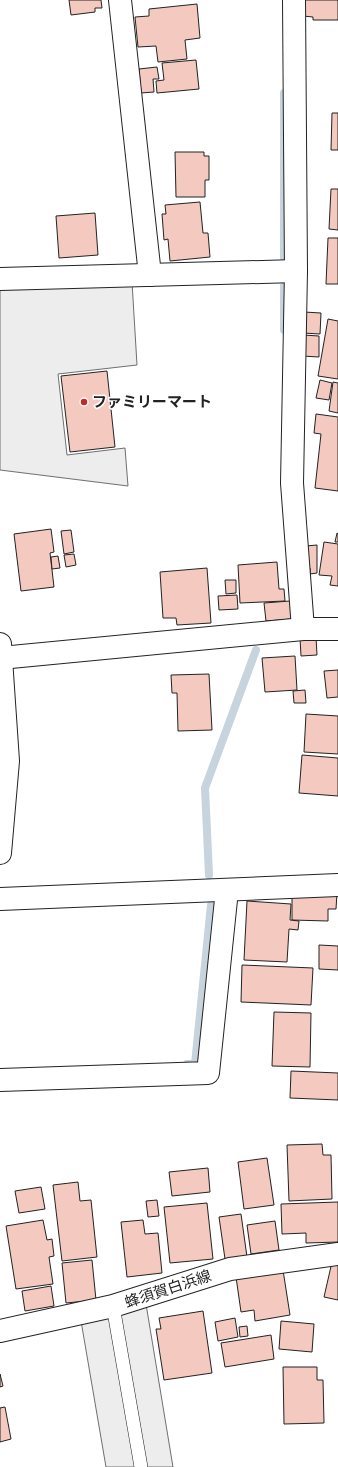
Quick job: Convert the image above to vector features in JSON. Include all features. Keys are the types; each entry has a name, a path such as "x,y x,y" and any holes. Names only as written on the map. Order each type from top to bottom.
{"street":[{"path":"120,0 150,275"},
{"path":"294,0 296,271 292,483 303,629"},
{"path":"0,279 296,271"},
{"path":"0,853 8,760 1,653 303,629 338,629"},
{"path":"0,899 338,885"},
{"path":"0,1080 208,1073 227,890"},
{"name":"蜂須賀白浜線","path":"0,1331 113,1306 230,1269 338,1254"}],"lane":[{"path":"113,1306 141,1467"}],"shaded area":[{"path":"132,282 137,365 58,374 67,455 125,448 128,486 0,470 0,283"},
{"path":"146,1304 173,1467 106,1467 81,1321"}],"building":[{"path":"69,0 101,0 102,8 95,8 95,12 71,15"},
{"path":"303,0 338,0 338,20 313,20 313,17 303,16"},
{"path":"197,4 200,38 185,40 187,59 158,62 156,46 138,47 135,17 149,16 149,9"},
{"path":"196,60 199,89 157,93 156,81 164,80 162,63"},
{"path":"157,67 159,79 153,79 154,92 141,93 139,69"},
{"path":"332,113 338,113 338,150 331,150"},
{"path":"175,152 204,152 204,156 209,156 209,180 205,180 205,197 176,197"},
{"path":"331,189 338,189 338,230 329,229"},
{"path":"200,202 203,233 208,233 210,257 170,261 168,239 164,240 162,214 166,214 165,205"},
{"path":"95,213 98,255 59,258 56,216"},
{"path":"328,238 338,238 338,284 326,284"},
{"path":"304,312 321,313 320,334 303,333"},
{"path":"328,319 338,321 338,379 318,376"},
{"path":"303,335 319,336 319,357 302,356"},
{"path":"107,371 115,447 70,452 61,376"},
{"path":"320,380 332,383 329,400 316,398"},
{"path":"333,382 338,383 338,413 329,411"},
{"path":"316,414 338,417 338,491 315,488 321,434 314,433"},
{"path":"51,529 54,552 50,553 54,587 21,591 14,534"},
{"path":"71,530 74,552 64,554 61,531"},
{"path":"337,533 338,542 335,542"},
{"path":"324,542 338,544 338,586 330,585 332,576 319,575"},
{"path":"317,545 317,573 310,574 306,546"},
{"path":"74,554 76,565 66,567 64,555"},
{"path":"58,556 60,568 52,569 51,557"},
{"path":"277,562 279,589 284,589 285,601 240,603 238,565"},
{"path":"207,568 211,623 177,625 176,618 163,618 160,572"},
{"path":"225,580 236,580 236,593 226,594"},
{"path":"237,595 238,609 219,610 218,596"},
{"path":"290,601 292,619 266,621 264,603"},
{"path":"316,637 317,655 301,656 300,638"},
{"path":"295,656 297,690 265,692 262,658"},
{"path":"338,670 338,697 327,698 324,671"},
{"path":"209,674 212,730 178,731 177,693 172,693 171,675"},
{"path":"305,690 306,703 294,703 293,691"},
{"path":"306,714 338,716 338,754 304,752"},
{"path":"302,755 338,758 338,796 299,793"},
{"path":"292,891 337,893 336,909 328,909 328,921 292,920"},
{"path":"247,901 291,904 290,920 299,921 298,930 289,929 287,962 244,960"},
{"path":"319,945 338,946 338,970 319,969"},
{"path":"242,965 313,968 311,1005 241,1002"},
{"path":"274,1012 311,1013 310,1067 272,1066"},
{"path":"291,1071 338,1073 338,1100 290,1098"},
{"path":"322,1144 323,1155 331,1155 332,1199 289,1201 287,1145"},
{"path":"267,1158 274,1205 244,1209 238,1162"},
{"path":"208,1168 210,1192 172,1196 169,1172"},
{"path":"78,1182 80,1201 91,1200 97,1257 62,1261 53,1185"},
{"path":"41,1187 45,1209 19,1213 15,1191"},
{"path":"157,1200 159,1216 148,1217 146,1201"},
{"path":"338,1202 338,1242 306,1243 306,1233 282,1234 281,1204"},
{"path":"207,1203 213,1259 170,1263 164,1207"},
{"path":"241,1214 247,1257 225,1259 219,1217"},
{"path":"43,1220 47,1240 52,1239 54,1256 49,1257 53,1284 16,1289 6,1226"},
{"path":"143,1220 145,1234 158,1233 162,1273 127,1277 121,1222"},
{"path":"275,1221 279,1250 251,1254 247,1225"},
{"path":"92,1260 96,1300 66,1303 62,1263"},
{"path":"332,1262 338,1263 338,1300 324,1297"},
{"path":"283,1270 290,1315 255,1321 254,1310 241,1312 236,1277"},
{"path":"51,1286 54,1306 25,1311 22,1291"},
{"path":"203,1311 212,1373 164,1380 156,1329 161,1329 159,1318"},
{"path":"235,1318 238,1337 218,1341 215,1322"},
{"path":"281,1321 314,1324 312,1352 279,1349"},
{"path":"247,1326 248,1336 240,1337 239,1327"},
{"path":"271,1335 274,1359 225,1367 221,1343"},
{"path":"283,1367 317,1367 317,1380 323,1380 324,1423 284,1424"},
{"path":"0,1374 3,1386 0,1387"},
{"path":"5,1407 11,1439 0,1442 0,1408"}],"waterway":[{"path":"284,93 284,258"},
{"path":"284,286 284,330"},
{"path":"209,875 205,788 256,650"},
{"path":"187,1064 195,1064 211,905"}],"place":[{"name":"ファミリーマート","path":"84,402"}]}
